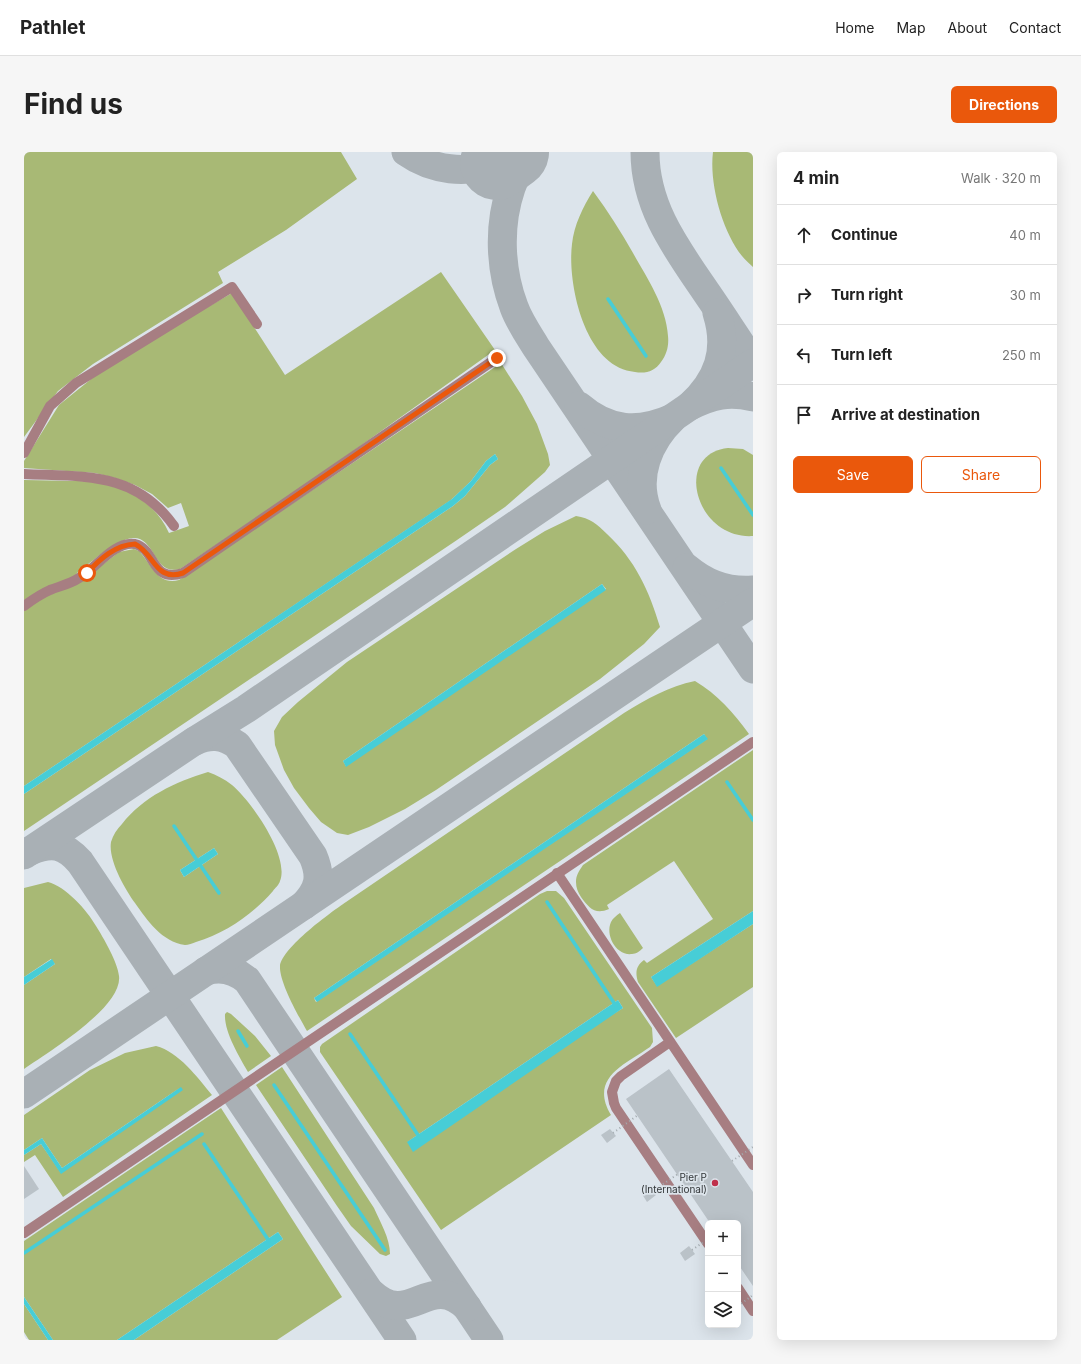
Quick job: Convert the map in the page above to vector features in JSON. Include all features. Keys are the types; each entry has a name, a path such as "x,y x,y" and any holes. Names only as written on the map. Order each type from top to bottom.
{"lane":[{"path":"24,453 50,406 76,383 232,287 256,324"},
{"path":"24,606 49,590 79,578 116,549 129,544 135,544 141,547 163,573 174,576 183,573 497,358"},
{"path":"24,474 92,478 119,484 139,492 150,500 165,513 174,526"},
{"path":"24,1233 753,742"},
{"path":"557,873 753,1165"},
{"path":"670,1042 621,1076 614,1087 612,1098 616,1108 705,1240"},
{"path":"741,1292 753,1311"}],"path":[{"path":"613,1132 638,1115"},
{"path":"732,1161 753,1148"},
{"path":"653,1192 678,1174"},
{"path":"692,1250 705,1241"},
{"path":"741,1304 753,1295"}],"green space":[{"path":"24,152 341,152 357,179 286,230 218,272 223,283 93,364 58,391 24,437"},
{"path":"713,152 753,152 753,267 743,257 728,234 718,206 713,178"},
{"path":"593,191 604,206 650,282 664,314 668,336 667,349 665,356 659,365 650,371 643,373 635,372 618,367 603,356 592,340 583,322 573,280 571,261 572,244 580,216"},
{"path":"441,272 495,350 311,481 180,569 171,570 164,567 151,549 141,539 126,539 97,557 74,577 24,600 24,480 87,481 107,484 129,492 148,505 163,522 169,533 189,526 181,503 168,508 152,494 135,485 95,473 24,468 24,461 59,405 111,363 232,293 285,375"},
{"path":"501,363 522,396 537,424 548,454 550,465 545,472 505,507 24,831 24,794 453,506 465,496 490,465 498,459 495,454 486,461 471,481 451,500 24,786 24,610 49,594 93,572 119,552 134,549 139,551 160,577 172,581 179,580"},
{"path":"728,448 743,449 753,455 753,536 733,534 717,525 705,511 698,496 696,480 700,465 711,454"},
{"path":"576,516 589,520 600,527 626,554 640,576 646,588 660,627 644,644 600,679 436,790 405,809 369,827 348,835 337,833 321,822 294,788 284,770 275,745 274,731 282,717 347,662 545,531","holes":["602,584 606,589 346,766 343,761"]},
{"path":"695,681 711,692 731,711 749,734 307,1031 286,990 280,966 283,958 298,940 339,907 624,713 658,694 685,683","holes":["704,734 707,739 316,1002 314,998"]},
{"path":"753,750 753,911 651,977 657,986 753,924 753,987 676,1038 638,982 637,970 639,965 644,960 647,963 713,919 674,861 607,905 609,909 604,911 596,911 584,901 577,888 577,877 583,865"},
{"path":"208,772 232,785 249,803 267,830 274,844 282,870 278,885 248,915 218,933 185,945 169,940 162,935 140,910 118,874 112,857 111,842 118,828 130,814 150,798 172,786","holes":["214,848 218,854 184,877 180,870"]},
{"path":"48,882 55,884 68,893 87,913 110,950 119,976 117,988 109,1001 97,1015 65,1041 24,1069 24,985 55,964 51,959 24,977 24,888"},
{"path":"547,891 556,891 564,898 652,1028 653,1042 650,1047 620,1067 612,1074 607,1082 604,1091 605,1102 611,1115 441,1230 320,1052 320,1047 322,1044 540,894","holes":["618,1000 623,1008 407,1142"]},
{"path":"620,913 643,948 632,954 621,952 613,944 611,938 611,922"},
{"path":"227,1012 255,1036 271,1056 248,1072 229,1036 225,1021 225,1014"},
{"path":"156,1046 180,1059 212,1095 63,1197 35,1155 24,1162 24,1155 41,1144 61,1173 181,1087 62,1168 42,1138 24,1150 24,1115 90,1070 125,1053"},
{"path":"282,1067 374,1208 387,1236 390,1254 386,1256 380,1254 351,1226 256,1085"},
{"path":"221,1108 342,1297 277,1340 134,1340 283,1239 278,1232 117,1340 53,1340 24,1297 24,1241"},
{"path":"24,1304 48,1340 29,1340 24,1332"}],"water":[{"path":"495,454 498,459 490,465 465,496 453,506 24,794 24,786 452,499 471,481 486,461"},
{"path":"602,584 606,590 346,767 343,761"},
{"path":"704,734 708,739 317,1002 314,998"},
{"path":"214,848 218,854 184,877 180,870"},
{"path":"753,911 753,924 657,987 651,977"},
{"path":"52,959 55,964 24,985 24,977"},
{"path":"618,1000 623,1008 413,1152 407,1142"},
{"path":"181,1087 183,1090 61,1174 41,1144 24,1155 24,1150 42,1138 62,1168"},
{"path":"278,1232 283,1239 134,1340 117,1340"},
{"path":"24,1297 53,1340 48,1340 24,1304"}],"building":[{"name":"Pier P (International)","path":"669,1069 753,1192 753,1286 741,1268 741,1220 708,1220 626,1099"},
{"path":"610,1129 616,1136 607,1143 601,1135"},
{"path":"24,1166 39,1189 24,1199"},
{"path":"651,1187 656,1195 647,1202 642,1194"},
{"path":"689,1246 695,1254 685,1261 680,1253"}],"waterway":[{"path":"608,299 646,356"},
{"path":"721,468 753,515"},
{"path":"727,782 753,820"},
{"path":"174,826 219,893"},
{"path":"547,902 616,1006"},
{"path":"238,1031 247,1046"},
{"path":"350,1034 420,1138"},
{"path":"274,1085 385,1250"},
{"path":"24,1253 202,1134"},
{"path":"204,1144 269,1241"}],"taxiway":[{"path":"406,152 427,163 450,169 474,169 497,163"},
{"path":"528,152 511,188 504,217 502,248 503,263 509,293 516,312 536,347 753,669"},
{"path":"645,152 646,172 650,191 664,226 684,259 753,362"},
{"path":"717,313 722,340 718,364 708,386 690,406 706,399 721,395 736,394 753,397"},
{"path":"24,855 193,742 246,709 753,363"},
{"path":"579,406 590,415 602,421 624,427 636,428 648,426 673,418 657,437 646,460 642,485 643,497 647,510"},
{"path":"687,568 694,574 718,586 735,590 753,590"},
{"path":"24,1094 753,602"},
{"path":"195,741 206,737 222,737 237,745 313,856 318,870 318,882 313,894 304,905"},
{"path":"30,851 45,846 57,846 69,851 80,862 402,1340"},
{"path":"206,971 217,969 233,971 247,980 489,1340"},
{"path":"371,1293 385,1303 397,1306 409,1304 430,1296 441,1294 453,1297 467,1307"}],"runway":[{"path":"497,163 512,152"}],"place":[{"name":"Pier P (International)","path":"715,1183"}],"route":[{"path":"87,573 103,558 116,549 129,544 135,544 145,550 163,573 174,576 183,573 497,358"}]}
